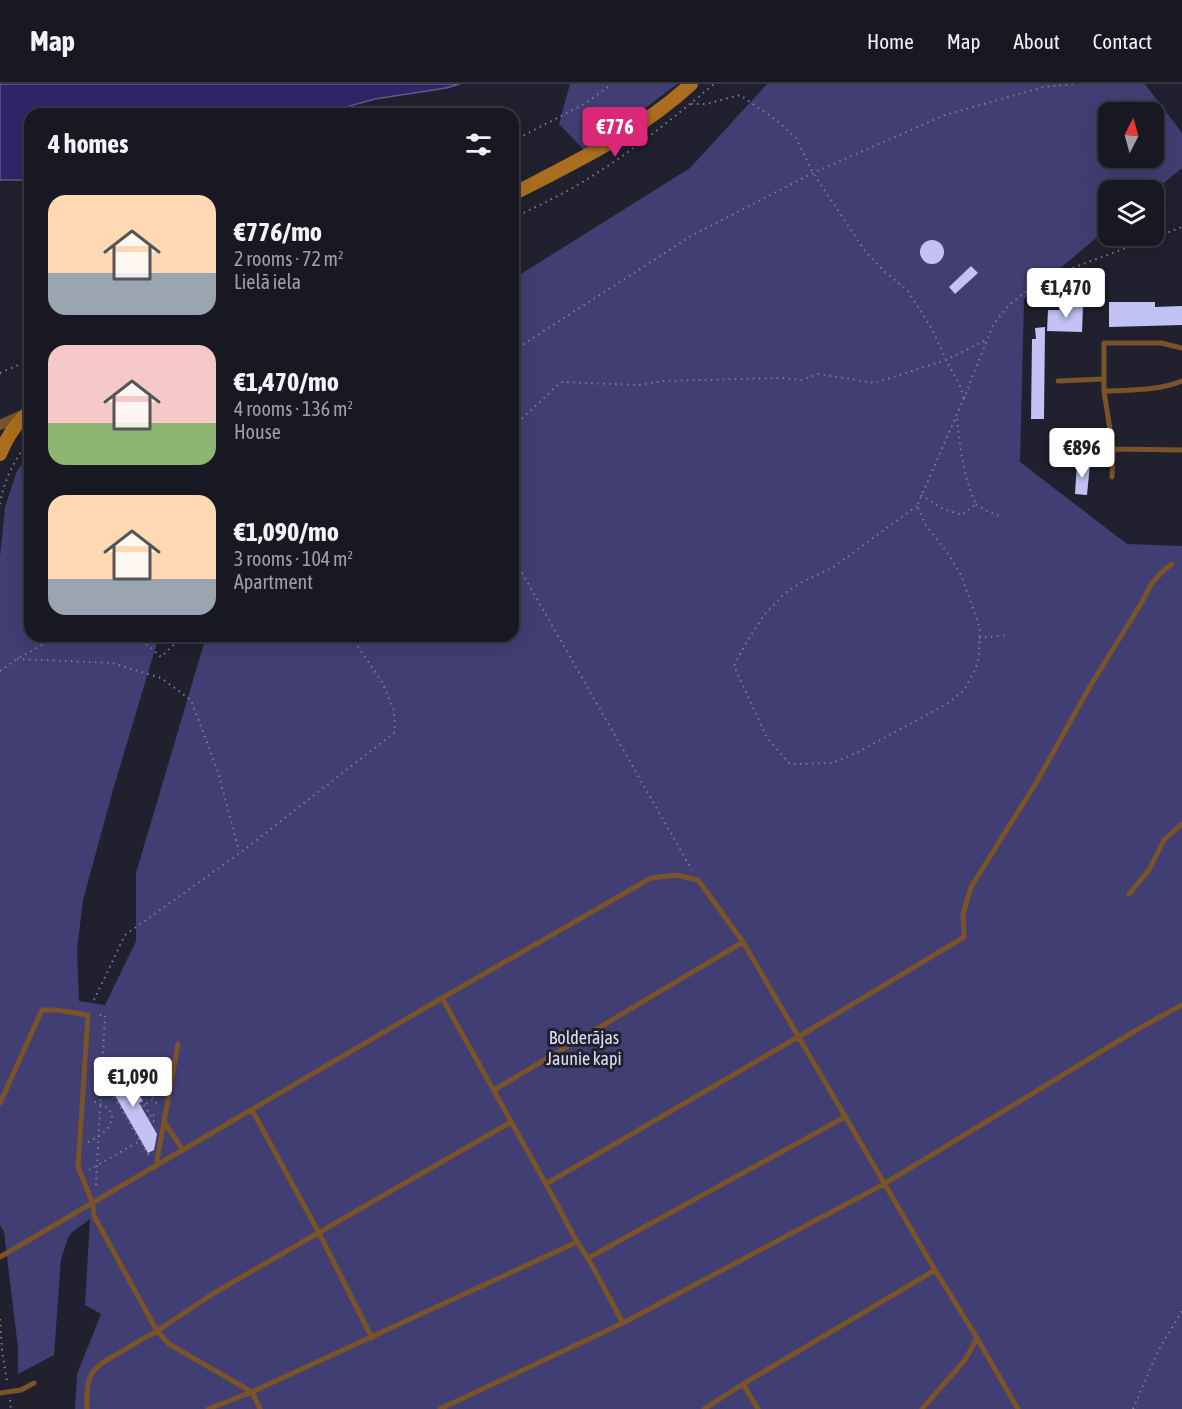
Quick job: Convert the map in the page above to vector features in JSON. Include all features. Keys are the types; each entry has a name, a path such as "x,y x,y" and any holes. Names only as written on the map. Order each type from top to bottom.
{"main road":[{"path":"519,191 604,147 635,128 690,84"},
{"path":"0,453 16,424 24,417"}],"street":[{"path":"0,425 24,414"}],"lane":[{"path":"1112,477 1113,449 1104,391 1104,343 1161,343 1182,348"},
{"path":"1058,381 1104,380"},
{"path":"1104,391 1148,390 1182,381"},
{"path":"1113,449 1182,450"},
{"path":"546,1184 964,937 963,914 971,887 1036,783 1151,584 1172,564"},
{"path":"1129,894 1149,870 1164,840 1182,824"},
{"path":"0,1257 651,878 676,875 698,880 743,942 934,1270 1018,1409"},
{"path":"494,1090 743,942"},
{"path":"442,998 623,1323"},
{"path":"440,1409 623,1323 884,1184 1138,1029 1182,1005"},
{"path":"0,1103 42,1010 88,1015 78,1167 93,1204 94,1216 157,1331 169,1344 252,1392 260,1409"},
{"path":"156,1166 178,1044"},
{"path":"252,1110 319,1233 372,1338"},
{"path":"588,1258 845,1117"},
{"path":"164,1122 183,1150"},
{"path":"87,1409 87,1386 91,1374 100,1364 157,1331 214,1293 511,1122"},
{"path":"208,1409 252,1392 372,1338 577,1242"},
{"path":"704,1409 934,1270"},
{"path":"922,1409 965,1360 977,1338"},
{"path":"0,1393 21,1390 34,1383"},
{"path":"743,1384 758,1409"}],"path":[{"path":"519,138 586,103 612,84"},
{"path":"519,215 575,187 606,167 643,141 714,84"},
{"path":"519,347 691,236 813,173 945,115 1044,87 1073,84"},
{"path":"691,104 706,104 740,95 776,120 796,138 813,173 865,250 883,270 908,291 933,331 964,398"},
{"path":"916,506 925,524 950,555 962,575 980,628 979,658 975,670 964,690 947,704 858,752 833,763 790,764 767,738 734,666 764,615 784,593 832,568 916,506 964,398 993,325 1009,304 1034,285 1059,273 1182,227"},
{"path":"519,421 561,382 639,385 662,381 781,378 801,380 818,374 874,383 946,360 988,339"},
{"path":"0,373 24,363"},
{"path":"956,415 960,454 968,488 976,504 999,516"},
{"path":"0,504 9,472 24,447"},
{"path":"921,495 943,509 962,515 976,504"},
{"path":"519,567 698,880"},
{"path":"980,638 1009,635"},
{"path":"0,671 47,642"},
{"path":"144,642 161,657 177,642"},
{"path":"94,1000 125,934 240,853 395,732 394,710 382,682 355,642"},
{"path":"17,659 112,663 161,678 191,700 218,772 240,853"},
{"path":"88,1015 105,1015 96,1188 109,1193"},
{"path":"85,1064 135,1067 174,1066"},
{"path":"127,1075 135,1067"},
{"path":"135,1067 161,1110 149,1118"},
{"path":"102,1076 156,1166"},
{"path":"134,1086 143,1080"},
{"path":"140,1097 171,1083"},
{"path":"80,1146 98,1137 109,1127 113,1118 112,1113 100,1104 83,1098"},
{"path":"154,1099 143,1106 159,1130"},
{"path":"81,1174 141,1140"},
{"path":"1133,1409 1158,1352 1182,1311"},
{"path":"0,1319 9,1393"}],"green space":[{"path":"570,84 677,84 631,119 584,150 559,124"},
{"name":"Bolderājas Jaunie kapi","path":"767,84 1145,84 1159,102 1098,102 1098,168 1164,168 1164,109 1182,133 1182,168 1164,183 1164,180 1098,180 1098,236 1024,299 1020,462 1127,544 1182,546 1182,1409 75,1409 77,1374 101,1314 85,1305 90,1219 72,1232 61,1259 54,1355 18,1374 18,1348 4,1232 0,1225 0,557 5,507 17,471 24,461 24,642 157,642 83,900 77,949 79,1001 105,1005 136,941 136,873 205,642 519,642 519,275 690,168"}],"shaded area":[{"path":"0,84 460,84 375,99 343,108 24,108 24,180 0,180"}],"building":[{"path":"932,240 941,243 944,252 941,261 932,264 923,261 920,252 923,243"},
{"path":"971,266 978,273 955,294 949,287"},
{"path":"1109,302 1155,302 1155,307 1182,306 1182,325 1109,327"},
{"path":"1060,305 1083,306 1082,332 1047,331 1048,310 1059,310"},
{"path":"1045,327 1044,419 1031,419 1032,339 1036,339 1035,328"},
{"path":"1077,463 1090,464 1087,495 1075,494"},
{"path":"123,1068 143,1101 139,1103 157,1134 154,1150 148,1153 105,1078"}]}
